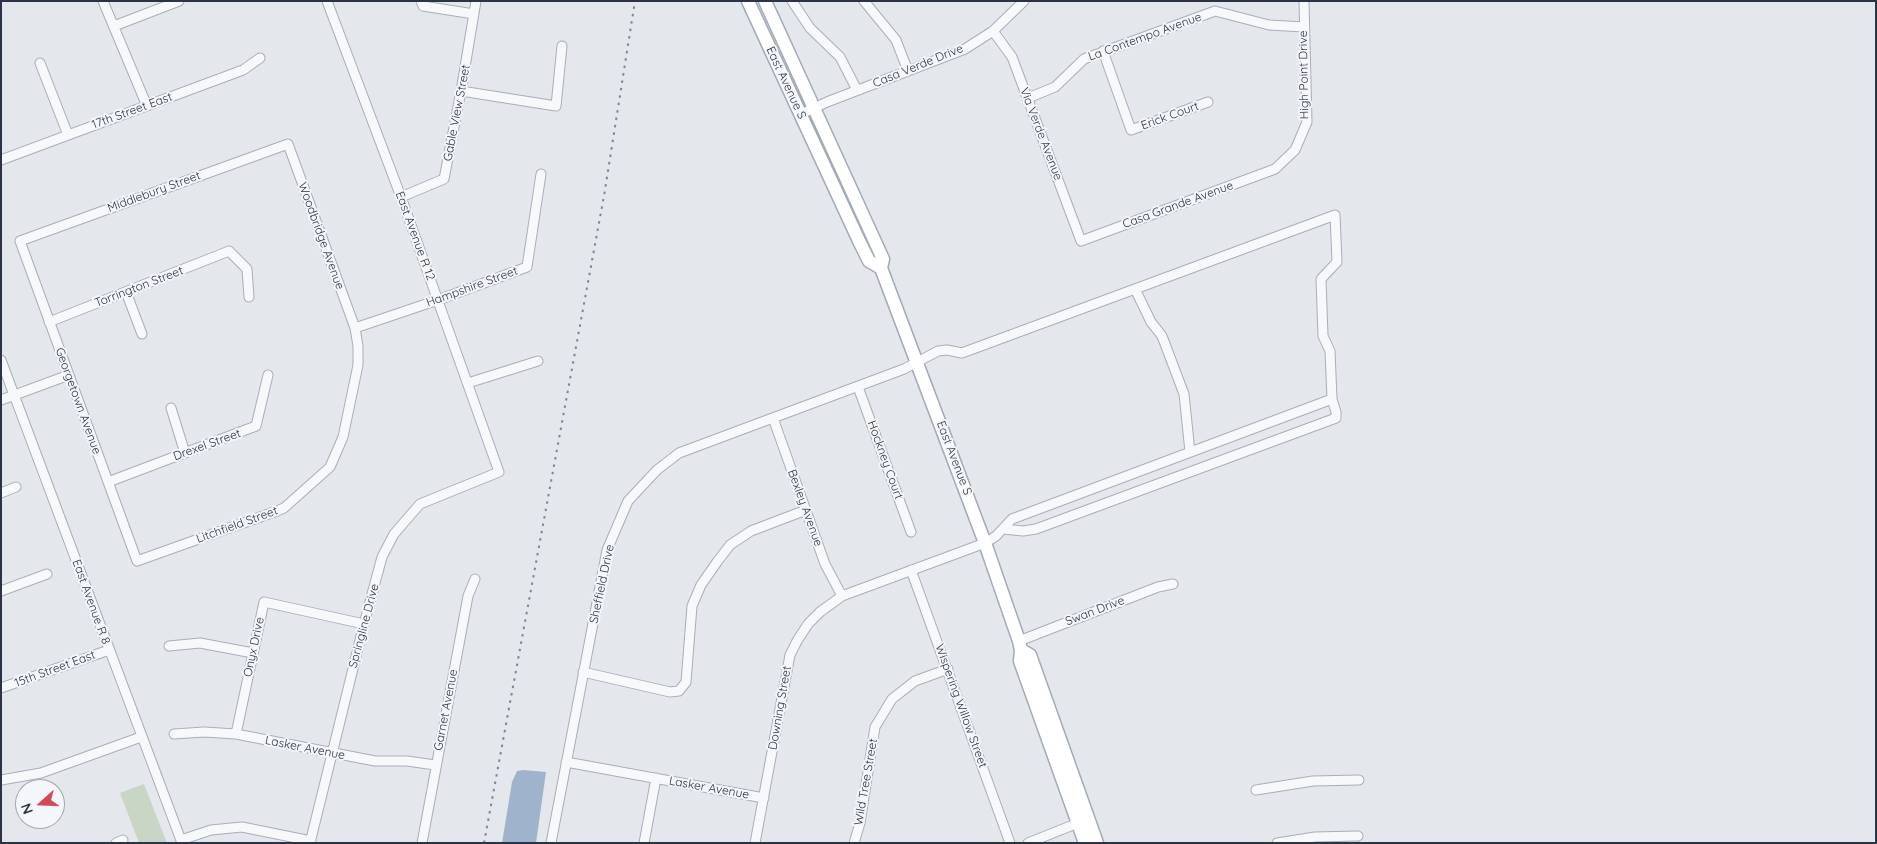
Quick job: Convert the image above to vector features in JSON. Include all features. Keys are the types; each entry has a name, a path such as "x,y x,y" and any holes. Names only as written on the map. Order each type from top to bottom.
{"main road":[{"name":"East Avenue S","path":"748,1 860,243 869,261 881,268"},
{"name":"East Avenue S","path":"765,1 883,259 881,268 985,543 1020,646 1020,661 1085,843"},
{"name":"East Avenue S","path":"1020,646 1030,655 1097,843"}],"street":[{"path":"102,1 147,106"},
{"path":"114,26 179,1"},
{"name":"East Avenue R 12","path":"327,1 401,197 499,472"},
{"path":"421,1 423,6 474,14"},
{"name":"Gable View Street","path":"401,197 444,179 462,91 476,1"},
{"path":"792,1 810,28 840,57 848,70 856,90"},
{"path":"864,1 896,40 908,71"},
{"name":"Casa Verde Drive","path":"801,114 856,90 964,49 993,31 1024,1"},
{"name":"High Point Drive","path":"1275,169 1295,150 1307,122 1304,1"},
{"name":"La Contempo Avenue","path":"1028,98 1055,87 1084,59 1215,11 1269,25 1304,27"},
{"name":"Via Verde Avenue","path":"993,31 1012,57 1081,241"},
{"path":"462,91 556,106 562,46"},
{"name":"Erick Court","path":"1103,51 1132,130 1208,102"},
{"name":"17th Street East","path":"1,160 243,70 260,58"},
{"path":"40,63 68,135"},
{"name":"Middlebury Street","path":"20,241 288,144"},
{"name":"Woodbridge Avenue","path":"288,144 354,328"},
{"name":"Casa Grande Avenue","path":"1081,241 1275,169"},
{"name":"Hampshire Street","path":"354,328 438,300 527,267 541,174"},
{"name":"Sheffield Drive","path":"551,843 607,550 628,500 657,470 679,453 904,370 938,351 947,350 962,353 1336,215 1337,262 1321,279 1323,336 1330,351 1332,399"},
{"name":"Georgetown Avenue","path":"20,241 137,561"},
{"name":"Torrington Street","path":"49,322 229,251 247,269 250,297"},
{"path":"1134,289 1151,322 1162,336 1184,394 1190,452"},
{"path":"126,292 142,334"},
{"name":"Litchfield Street","path":"137,561 284,508 330,467 343,437 358,365 358,346 354,328"},
{"name":"East Avenue R 8","path":"1,360 181,841"},
{"path":"468,383 538,361"},
{"name":"Drexel Street","path":"108,482 256,426 268,375"},
{"path":"1,400 69,376"},
{"name":"Hockney Court","path":"858,387 911,532"},
{"path":"1004,529 1023,532 1036,529 1336,418 1332,399"},
{"name":"Downing Street","path":"755,843 790,655 808,624 820,612 842,596 985,543 1004,529 1012,519 1332,399"},
{"path":"171,408 186,453"},
{"name":"Bexley Avenue","path":"773,418 825,564 842,596"},
{"name":"Springline Drive","path":"311,842 364,624 386,550 394,534 420,504 499,472"},
{"path":"1,493 16,487"},
{"path":"583,672 670,692 680,691 686,682 692,606 701,585 717,562 730,545 751,531 806,510"},
{"name":"Wispering Willow Street","path":"911,570 1010,843"},
{"path":"1,590 47,574"},
{"name":"Garnet Avenue","path":"422,843 468,596 475,579"},
{"name":"Swan Drive","path":"1020,646 1158,587 1173,584"},
{"name":"Onyx Drive","path":"236,734 264,602 364,624"},
{"path":"169,646 200,643 253,653"},
{"name":"15th Street East","path":"1,688 109,650"},
{"name":"Wild Tree Street","path":"854,843 860,823 875,727 892,699 915,681 948,669"},
{"name":"Lasker Avenue","path":"174,734 204,732 236,734 375,761 407,761 436,765"},
{"path":"1,780 41,773 141,737"},
{"name":"Lasker Avenue","path":"566,762 764,798"},
{"path":"644,843 656,778"},
{"path":"1256,790 1313,781 1359,780"},
{"path":"1028,843 1078,823 1083,824 1090,843"},
{"path":"181,841 211,830 242,827 311,842"},
{"path":"1277,843 1315,837 1358,836"}],"green space":[{"path":"144,784 167,843 139,843 120,793"}],"water":[{"path":"517,771 546,772 536,843 502,843 512,782"}],"railway":[{"path":"484,843 604,196 635,1"}]}
